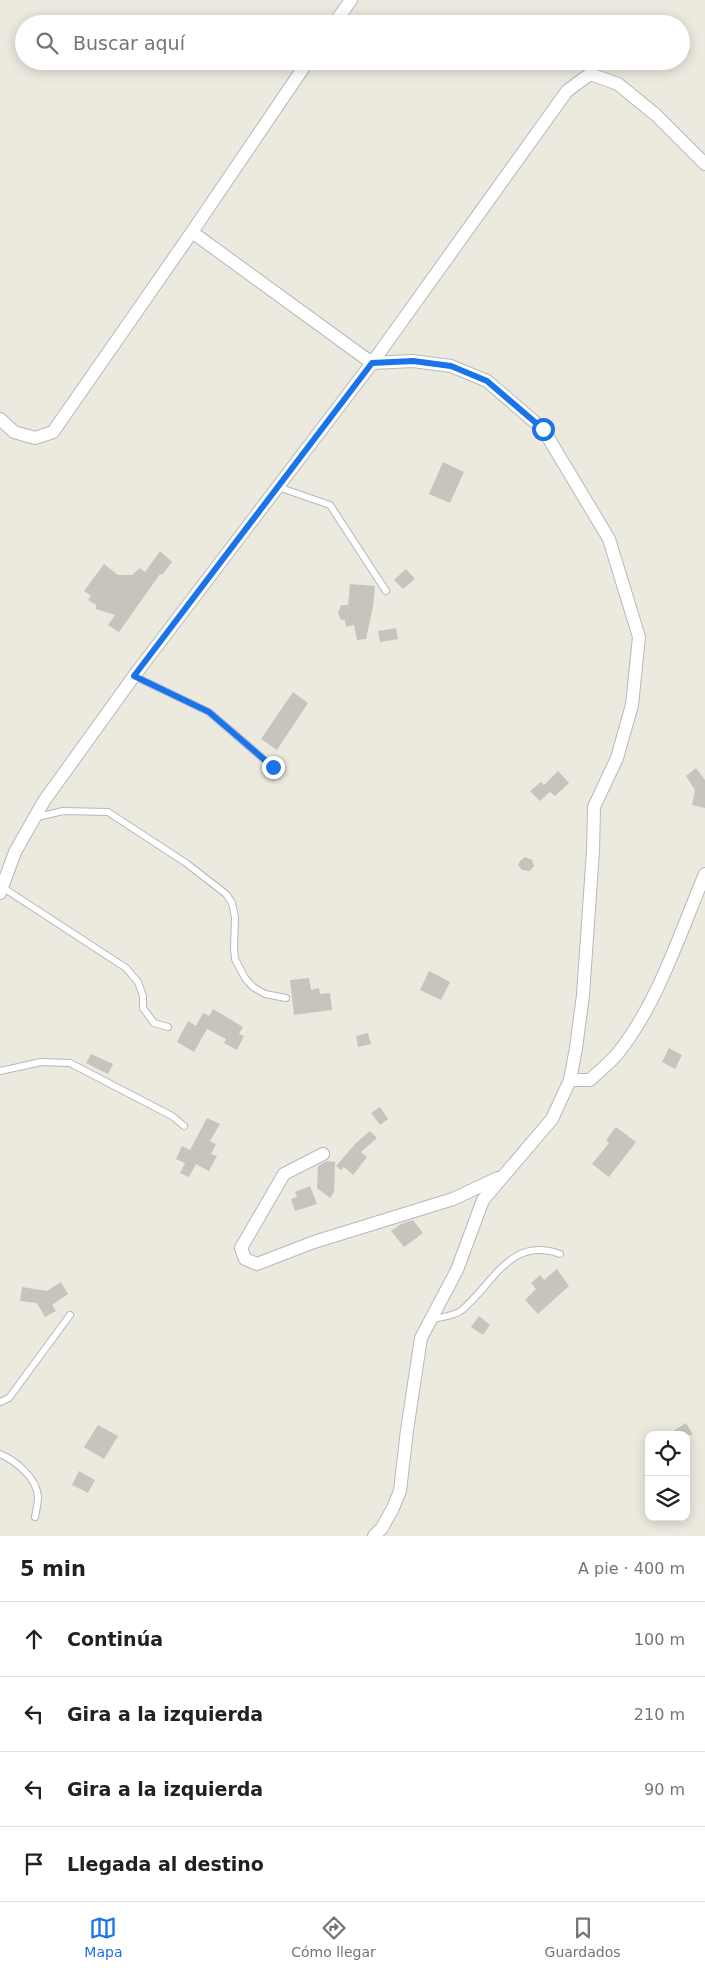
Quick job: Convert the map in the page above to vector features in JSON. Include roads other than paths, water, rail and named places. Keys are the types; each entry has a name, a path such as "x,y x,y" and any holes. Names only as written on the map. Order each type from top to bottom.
{"street":[{"path":"340,15 351,0"},
{"path":"0,419 14,432 35,438 53,432 302,70"},
{"path":"1,890 15,852 44,801 134,676 372,363 566,91 590,74 618,84 656,115 705,164"},
{"path":"192,232 372,363 413,361 451,366 487,381 543,429 609,538 639,637 632,705 617,758 594,807 593,851 583,995 570,1080 552,1119 483,1200 457,1270 421,1338 400,1490 382,1528 374,1536"},
{"path":"570,1080 590,1080 617,1054 636,1026 663,975 705,874"},
{"path":"323,1154 284,1174 242,1248 245,1259 256,1264 314,1242 454,1199 502,1177"}],"lane":[{"path":"278,487 330,505 386,590"},
{"path":"134,676 209,712 273,767"},
{"path":"34,818 63,811 108,812 186,863 226,894 232,903 235,917 235,959 245,978 253,987 265,994 286,998"},
{"path":"1,890 126,968 138,982 143,996 143,1008 154,1023 168,1028"},
{"path":"0,1072 41,1062 70,1062 172,1116 184,1126"},
{"path":"430,1320 460,1312 511,1259 528,1250 547,1249 560,1254"},
{"path":"0,1402 9,1398 70,1316"},
{"path":"0,1454 11,1459 28,1473 38,1496 35,1518"}]}
